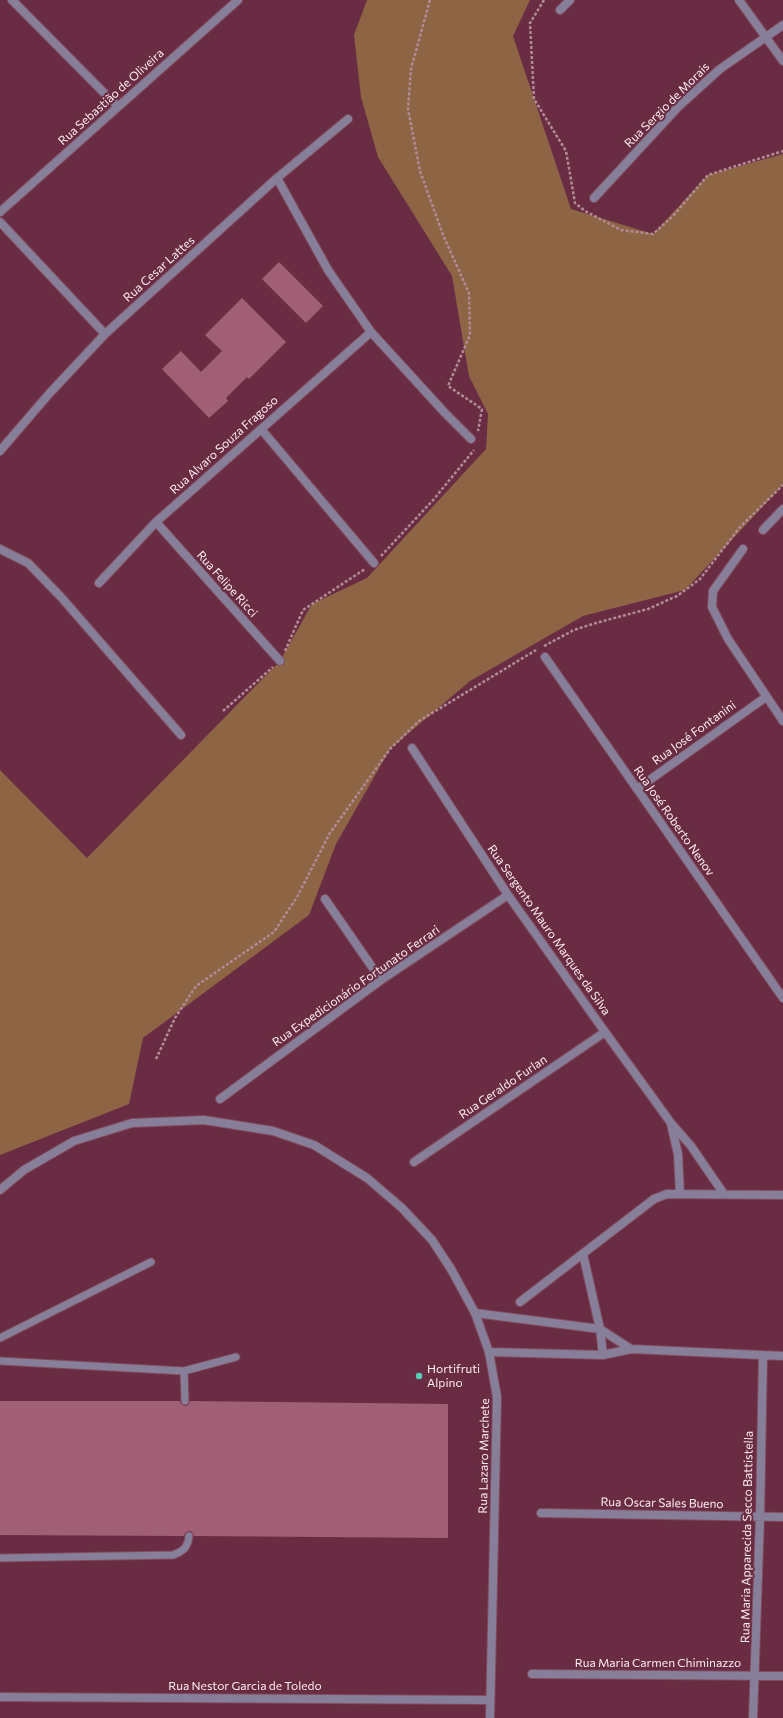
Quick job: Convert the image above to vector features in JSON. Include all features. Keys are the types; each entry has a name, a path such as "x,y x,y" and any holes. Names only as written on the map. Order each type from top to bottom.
{"street":[{"path":"12,0 118,107"},
{"name":"Rua Sebastião de Oliveira","path":"0,212 238,0"},
{"path":"560,10 570,0"},
{"path":"739,0 783,61"},
{"name":"Rua Sergio de Morais","path":"594,198 678,107 720,69 783,25"},
{"name":"Rua Cesar Lattes","path":"0,451 105,334 277,178 348,119"},
{"path":"277,178 328,270 371,332 445,413 471,439"},
{"path":"0,222 105,334"},
{"name":"Rua Alvaro Souza Fragoso","path":"99,583 156,522 371,332"},
{"path":"261,429 374,563"},
{"path":"763,530 783,509"},
{"name":"Rua Felipe Ricci","path":"156,522 280,661"},
{"path":"0,549 28,562 61,597 182,735"},
{"path":"743,549 713,592 712,607 728,639 783,721"},
{"name":"Rua José Roberto Nenov","path":"545,657 783,998"},
{"name":"Rua José Fontanini","path":"637,789 766,697"},
{"name":"Rua Sergento Mauro Marques da Silva","path":"412,748 508,895 605,1032 671,1123 691,1146 724,1194"},
{"name":"Rua Expedicionário Fortunato Ferrari","path":"220,1099 381,980 508,895"},
{"path":"326,899 381,980"},
{"name":"Rua Geraldo Furlan","path":"414,1162 605,1032"},
{"name":"Rua Lazaro Marchete","path":"0,1190 24,1170 74,1141 132,1123 204,1120 273,1131 314,1145 367,1178 402,1208 432,1240 451,1269 475,1313 489,1352 497,1397 490,1718"},
{"name":"Rua Sergento Mauro Marques da Silva","path":"671,1123 678,1154 680,1194"},
{"path":"520,1302 654,1199 667,1194 783,1195"},
{"path":"582,1254 600,1329 603,1355"},
{"path":"475,1313 600,1329 631,1349"},
{"path":"489,1352 603,1355 631,1349 783,1356"},
{"name":"Rua Maria Apparecida Secco Battistella","path":"753,1718 760,1517 763,1356"},
{"name":"Rua Oscar Sales Bueno","path":"541,1513 783,1517"},
{"name":"Rua Maria Carmen Chiminazzo","path":"532,1674 783,1676"},
{"name":"Rua Nestor Garcia de Toledo","path":"0,1697 490,1700"}],"lane":[{"path":"0,1338 151,1262"},
{"path":"0,1361 184,1371 236,1357"},
{"path":"184,1371 185,1401"},
{"path":"0,1558 173,1555 185,1548 189,1536"}],"path":[{"path":"544,0 530,23 534,99 566,151 575,203 585,211 621,230 653,234 672,216 708,175 783,151"},
{"path":"156,1059 175,1018 196,986 274,932 297,897 330,833 390,750 419,721 555,638 596,623 648,609 677,596 700,579 740,527 783,485"}],"shaded area":[{"path":"367,0 530,0 513,36 571,209 653,234 708,175 783,154 783,485 685,590 583,616 470,681 390,749 336,844 309,915 143,1038 129,1104 0,1155 0,770 87,858 280,661 312,604 367,578 486,449 488,414 469,376 452,276 378,157 361,97 354,35"}],"building":[{"path":"279,262 323,306 306,323 262,279"},
{"path":"242,298 286,342 249,379 247,377 226,398 228,401 209,418 162,369 181,351 201,372 222,351 205,335"},
{"path":"0,1401 180,1401 181,1404 185,1406 188,1405 190,1401 448,1404 448,1538 194,1536 192,1532 189,1531 185,1533 184,1536 0,1535"}],"place":[{"name":"Hortifruti Alpino","path":"419,1376"}]}
